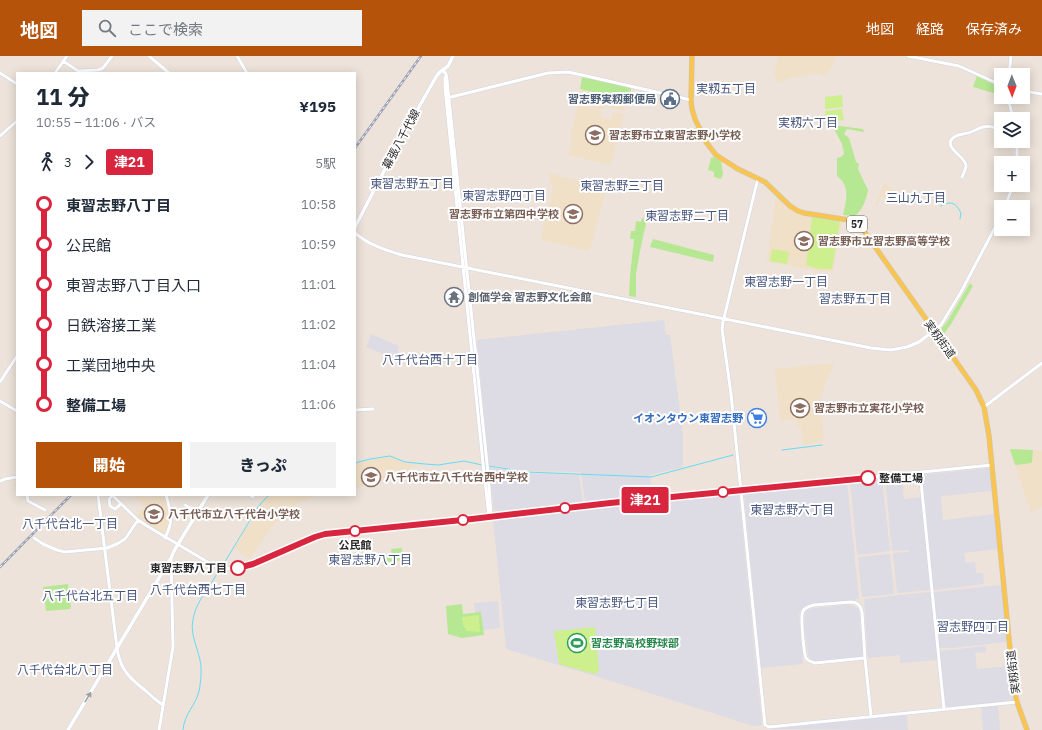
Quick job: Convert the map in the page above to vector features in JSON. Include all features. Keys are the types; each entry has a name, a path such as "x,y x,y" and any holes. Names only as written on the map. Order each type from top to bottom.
{"main road":[{"name":"幕張八千代線","path":"356,225 398,144 436,77 449,65 453,56"},
{"name":"実籾街道","path":"692,56 692,109 706,142 713,152 738,169 765,182 798,211 845,219 858,225 866,234 972,384 984,408 992,465 1014,689 1027,730"},
{"path":"68,730 207,496"}],"street":[{"path":"56,72 67,56"},
{"path":"63,61 78,71 98,70 103,68 112,56"},
{"path":"149,56 168,72"},
{"path":"237,56 246,72"},
{"path":"908,56 959,66 994,82"},
{"path":"1010,68 1011,56"},
{"path":"443,70 447,78 447,98 487,496 491,517"},
{"path":"0,72 16,83"},
{"path":"447,98 548,73 563,72 582,74 691,100"},
{"path":"1030,92 1042,94"},
{"path":"0,136 16,122"},
{"path":"962,177 966,165 963,159 952,149 952,140 957,135 983,127 994,127"},
{"path":"758,178 722,329 765,725 769,727 1017,702"},
{"path":"356,234 368,242 402,255 884,350 891,350 902,349 919,342 943,323 994,229"},
{"path":"0,382 16,358"},
{"path":"984,408 1042,363"},
{"path":"0,401 16,410"},
{"path":"356,410 373,409"},
{"path":"114,496 138,520 165,538 210,564 221,568 232,569 243,568 325,534 582,506 992,465"},
{"path":"920,472 944,709"},
{"path":"0,481 16,477"},
{"path":"27,496 28,501 45,510"},
{"path":"98,496 117,648 120,661 127,675 163,705"},
{"path":"112,496 109,499 110,506 115,509 121,504"},
{"path":"165,538 169,529 171,517 166,496"},
{"path":"185,505 198,512"},
{"path":"34,538 47,546 65,552 104,548 114,546 125,539 138,520"},
{"path":"159,730 173,647 171,558"},
{"path":"865,658 814,663 809,661 806,658 805,653 802,623 803,611 814,605 851,602 860,605 862,612 871,716"}],"shaded area":[{"path":"778,56 837,56 826,76 816,73 799,78 791,77 780,82 774,75"},
{"path":"582,89 627,100 624,111 604,106 602,110 578,104"},
{"name":"習志野市立東習志野小学校","path":"578,105 602,111 600,117 611,120 613,112 624,114 611,165 568,155 572,138 571,132"},
{"name":"習志野市立第四中学校","path":"548,173 606,188 590,250 588,251 540,239 553,188"},
{"path":"884,183 896,191 893,200 881,196 877,206 875,206"},
{"name":"習志野市立習志野高等学校","path":"776,194 793,211 842,221 833,271 824,272 767,262"},
{"path":"664,320 666,335 670,335 683,435 683,467 650,475 653,496 585,502 581,472 526,471 489,465 477,340"},
{"path":"371,334 399,346 397,357 366,347"},
{"name":"習志野市立実花小学校","path":"834,363 820,398 824,441 803,445 801,427 798,427 797,419 780,421 775,369"},
{"path":"1033,450 1042,451 1042,507 1031,512 1015,465 1032,463"},
{"name":"八千代市立八千代台西中学校","path":"384,457 393,457 404,463 416,465 416,467 399,471 377,482 356,488 356,464"},
{"path":"489,467 520,473 579,475 583,503 496,511 494,510"},
{"path":"988,468 990,470 992,491 941,496 943,520 994,514 998,549 964,553 966,563 975,562 976,573 983,573 984,584 934,590 922,475"},
{"path":"902,477 904,499 922,497 929,590 897,592 893,554 909,552 909,550 892,550 885,478"},
{"path":"882,479 890,551 858,555 850,482"},
{"path":"847,482 859,599 805,606 799,615 803,664 761,668 744,494 745,492"},
{"path":"738,494 762,725 753,726 506,649 493,519"},
{"name":"八千代市立八千代台小学校","path":"132,496 165,496 170,517 165,534 150,526 137,516 145,507"},
{"path":"269,496 315,496 295,505 281,516 250,559 234,548 261,504"},
{"path":"889,554 893,594 863,597 858,558"},
{"path":"1002,585 1007,642 953,648 939,648 934,592"},
{"path":"931,593 938,660 900,663 900,655 868,658 864,599"},
{"path":"498,601 500,628 483,630 481,613 475,613 474,603"},
{"path":"846,605 854,606 859,610 863,654 860,657 815,661 810,659 804,627 805,613 808,609"},
{"path":"986,646 986,652 975,653 977,669 1011,666 1015,701 946,707 939,651"},
{"path":"998,705 1000,730 983,730 981,707"},
{"path":"907,715 908,730 763,729 771,729"}],"green space":[{"path":"977,76 994,84 994,93 973,87"},
{"path":"582,77 631,88 628,100 580,89"},
{"path":"842,95 843,107 825,109 825,97"},
{"path":"842,109 844,120 826,122 825,111"},
{"path":"832,125 863,129 864,132 847,129 844,134 849,138 856,162 859,164 858,169 868,190 864,204 855,216 843,215 846,189 844,184 837,176 837,158 844,154 842,144"},
{"path":"714,157 721,161 723,174 721,179 714,177 714,172 708,170 711,158"},
{"path":"812,217 840,221 832,269 819,269 806,265"},
{"path":"642,218 647,219 636,274 636,297 629,296 634,239 630,239 631,231 635,231 636,221 641,222"},
{"path":"653,239 714,255 713,262 650,247"},
{"path":"772,249 789,252 787,264 770,261"},
{"path":"970,283 973,286 941,338 938,332 947,322"},
{"path":"1010,449 1033,450 1032,463 1015,465"},
{"path":"402,548 403,560 387,562 386,557 392,557 391,549"},
{"path":"68,584 70,609 46,611 43,587"},
{"path":"462,604 463,614 481,612 484,635 462,638 448,634 446,606"},
{"path":"479,615 480,632 467,631 463,625 462,617"},
{"path":"595,627 599,672 594,674 559,664 554,631"}],"waterway":[{"path":"941,206 948,203 955,205 961,213 960,219"},
{"path":"782,450 822,445"},
{"path":"489,466 526,472 651,477 733,455"},
{"path":"356,463 390,456 405,462 425,464 438,465 464,461 482,465"},
{"path":"223,565 258,507 268,496"},
{"path":"183,730 186,719 197,696 201,679 201,663 192,627 194,615 201,599 218,572"}],"railway":[{"path":"356,147 421,56"},
{"path":"0,567 70,496"}],"bus line":[{"name":"津21","path":"238,568 243,568 325,534 610,503 868,478"}],"place":[{"name":"習志野実籾郵便局","path":"670,99"},
{"name":"習志野市立東習志野小学校","path":"595,135"},
{"name":"習志野市立第四中学校","path":"573,214"},
{"name":"習志野市立習志野高等学校","path":"804,241"},
{"name":"創価学会 習志野文化会館","path":"454,297"},
{"name":"習志野市立実花小学校","path":"800,408"},
{"name":"イオンタウン東習志野","path":"757,418"},
{"name":"八千代市立八千代台西中学校","path":"371,477"},
{"name":"整備工場","path":"868,478"},
{"name":"八千代市立八千代台小学校","path":"154,514"},
{"name":"公民館","path":"355,531"},
{"name":"東習志野八丁目","path":"238,568"},
{"name":"習志野高校野球部","path":"577,643"}],"district":[{"name":"実籾五丁目","path":"726,89"},
{"name":"実籾六丁目","path":"808,123"},
{"name":"東習志野五丁目","path":"412,184"},
{"name":"東習志野三丁目","path":"622,186"},
{"name":"東習志野四丁目","path":"504,196"},
{"name":"三山九丁目","path":"916,198"},
{"name":"東習志野二丁目","path":"687,216"},
{"name":"東習志野一丁目","path":"786,282"},
{"name":"習志野五丁目","path":"855,299"},
{"name":"八千代台西十丁目","path":"430,360"},
{"name":"東習志野六丁目","path":"792,510"},
{"name":"八千代台北一丁目","path":"70,524"},
{"name":"東習志野八丁目","path":"370,560"},
{"name":"八千代台西七丁目","path":"198,590"},
{"name":"八千代台北五丁目","path":"90,596"},
{"name":"東習志野七丁目","path":"617,603"},
{"name":"習志野四丁目","path":"973,627"},
{"name":"八千代台北八丁目","path":"65,670"}]}
